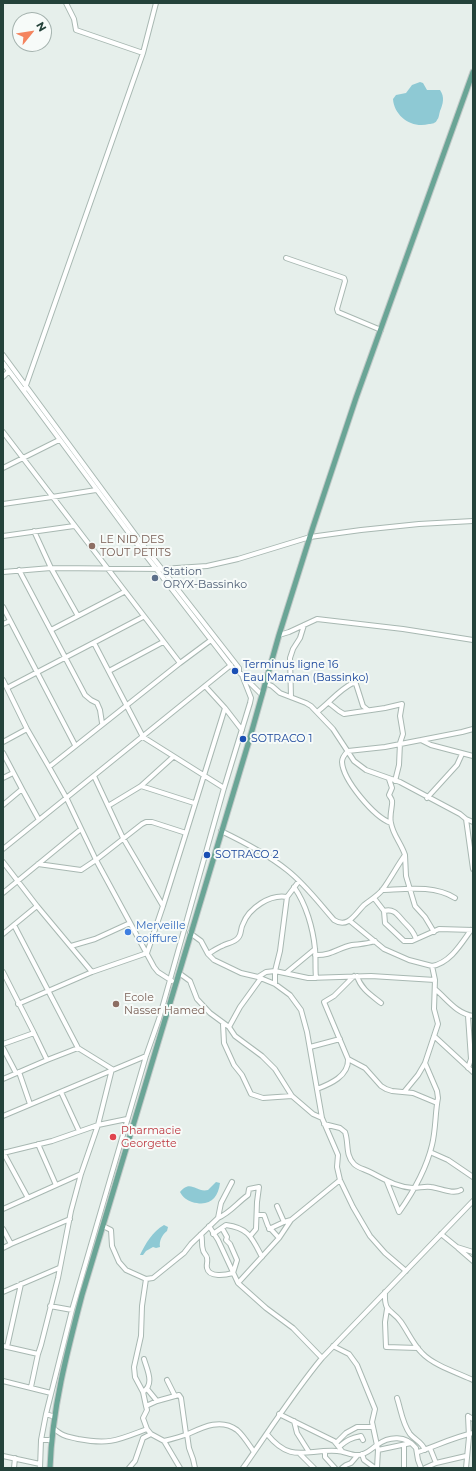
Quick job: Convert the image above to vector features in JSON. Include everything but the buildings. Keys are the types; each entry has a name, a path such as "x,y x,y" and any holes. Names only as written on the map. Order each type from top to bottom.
{"main road":[{"path":"50,1468 55,1417 71,1335 279,635 310,537 381,330 473,72"}],"street":[{"path":"66,3 74,19 76,30 143,53"},
{"path":"24,391 143,53 156,3"},
{"path":"286,258 344,278 345,282 337,309 338,312 381,330"},
{"path":"3,355 140,541 239,668 251,700 224,788 155,1032 146,1056 127,1119 72,1310 46,1414 41,1440 40,1466 15,1458 3,1456"},
{"path":"3,363 96,490 230,665 262,695"},
{"path":"3,377 9,371"},
{"path":"3,432 143,617 180,663"},
{"path":"3,468 59,440"},
{"path":"3,504 96,490"},
{"path":"3,572 51,568 162,569 207,566 252,555 310,537 412,524 473,521"},
{"path":"3,536 74,526"},
{"path":"34,531 51,568 78,616"},
{"path":"19,570 85,695 97,703 100,710 102,723"},
{"path":"51,630 124,592"},
{"path":"3,607 75,745"},
{"path":"7,688 143,617"},
{"path":"279,635 317,619 403,629 473,640"},
{"path":"3,624 10,621"},
{"path":"291,697 290,658 292,649 300,638 304,624"},
{"path":"49,767 102,723 211,640"},
{"path":"109,671 163,642"},
{"path":"94,643 143,737 224,788"},
{"path":"3,849 67,799 230,665"},
{"path":"3,680 27,729 67,799 96,860 147,953 158,972 176,983"},
{"path":"265,683 280,692 306,703 317,712 333,729 354,761 362,768 413,789 473,822"},
{"path":"317,712 329,703 343,688 354,683 356,684 363,706 368,710"},
{"path":"205,686 242,730"},
{"path":"329,703 342,713 385,708 402,704 400,716 403,734 400,743 399,765 395,781"},
{"path":"147,953 225,708"},
{"path":"3,742 27,729"},
{"path":"391,824 369,808 350,780 342,763 344,756 348,751 377,748 473,729"},
{"path":"421,740 431,745 473,756"},
{"path":"3,753 39,820"},
{"path":"427,798 457,765 462,754"},
{"path":"108,806 141,786 173,757"},
{"path":"3,778 13,773"},
{"path":"94,776 123,838 163,906"},
{"path":"389,779 392,788 389,795 392,802 391,824 394,834 401,844 405,854 406,876 416,908 425,917 434,932"},
{"path":"141,786 194,803"},
{"path":"3,804 22,789"},
{"path":"466,819 473,869"},
{"path":"38,864 79,870 96,860 142,824 149,821 186,833"},
{"path":"3,893 81,829"},
{"path":"221,831 248,843 273,860 299,881 334,920 341,923 350,921 365,904 382,890 405,854"},
{"path":"3,862 37,906 92,972"},
{"path":"276,984 275,971 280,951 287,896 299,881"},
{"path":"294,887 300,895 306,909 315,949 316,978"},
{"path":"382,890 430,889 445,893 455,898"},
{"path":"208,954 240,937 243,922 260,904 273,898 287,896"},
{"path":"374,898 384,911 385,923 404,941 412,941 439,929 472,930"},
{"path":"3,934 37,906"},
{"path":"384,911 391,911 399,915 412,930 416,939"},
{"path":"350,921 384,949 396,955 432,966 439,965 446,961 472,930"},
{"path":"71,946 95,939 130,923"},
{"path":"14,925 78,1048 112,1069"},
{"path":"190,933 201,941 208,954 214,960 230,969 276,984 290,995 301,1010 310,1047 322,1118 338,1154 337,1167 340,1180 353,1207 370,1236 385,1253 406,1271"},
{"path":"315,956 327,955 353,945 368,944 375,941"},
{"path":"286,973 315,949"},
{"path":"18,1004 92,972 147,953"},
{"path":"404,1092 418,1075 425,1063 438,1024 434,1009 435,980 432,966"},
{"path":"229,1027 240,1007 260,978 266,972 275,971 308,978 355,976 435,980"},
{"path":"3,972 47,1060"},
{"path":"179,973 190,981 197,999 210,1013 229,1027 235,1036 262,1056 274,1069 292,1096 313,1114 322,1118"},
{"path":"355,976 364,989 382,1003"},
{"path":"317,1089 328,1085 341,1075 348,1066 348,1059 324,1002 334,996 355,976"},
{"path":"435,989 456,1010 471,1016 471,1059 468,1068"},
{"path":"223,1024 226,1046 234,1065 242,1074 251,1094 263,1098 292,1096"},
{"path":"30,1104 18,1072 3,1047 3,1043 34,1033"},
{"path":"434,1036 473,1072"},
{"path":"310,1047 340,1039"},
{"path":"3,1079 78,1048"},
{"path":"3,1116 146,1056"},
{"path":"348,1059 366,1068 381,1086 386,1089 418,1095 437,1103"},
{"path":"387,1182 399,1212 418,1183 432,1144 437,1091 425,1063"},
{"path":"31,1387 81,1174 98,1125 112,1069"},
{"path":"61,1092 79,1131"},
{"path":"28,1198 3,1152 52,1141 98,1125 127,1119"},
{"path":"324,1124 340,1128 345,1132 349,1158 354,1165 381,1177 387,1182 402,1187 431,1187 456,1192 461,1190"},
{"path":"38,1144 56,1185"},
{"path":"430,1152 448,1160 473,1177"},
{"path":"3,1209 81,1174"},
{"path":"238,1283 279,1238 291,1220 340,1180"},
{"path":"218,1218 221,1203 232,1182"},
{"path":"103,1226 111,1230 112,1246 121,1266 128,1272 146,1279 156,1276 184,1253 209,1226 239,1204 248,1195 249,1189 259,1187 257,1196 256,1228 251,1235"},
{"path":"244,1468 279,1414 322,1358 473,1201"},
{"path":"277,1206 284,1222"},
{"path":"257,1216 264,1215 270,1229 279,1238"},
{"path":"3,1248 70,1219"},
{"path":"270,1229 291,1220"},
{"path":"214,1234 228,1225 241,1229 251,1235 262,1257"},
{"path":"209,1226 238,1283 253,1298 293,1328 322,1358"},
{"path":"222,1228 227,1237 226,1240 230,1244 237,1260 233,1273"},
{"path":"3,1229 11,1244"},
{"path":"201,1234 203,1241 202,1249 207,1259 207,1269 209,1272 225,1275 233,1273"},
{"path":"441,1234 473,1261"},
{"path":"457,1247 473,1252"},
{"path":"3,1292 59,1268"},
{"path":"146,1279 142,1306 141,1336 134,1367 135,1377 146,1391 157,1401"},
{"path":"21,1284 5,1347 38,1354"},
{"path":"385,1292 385,1304 387,1309 385,1322 386,1347 418,1348"},
{"path":"50,1306 72,1310"},
{"path":"387,1309 401,1321 418,1348 427,1357 442,1366 473,1380"},
{"path":"333,1346 349,1354 357,1365 375,1409 372,1419 378,1450 376,1468 364,1460 362,1454"},
{"path":"144,1359 150,1379 150,1384 146,1391 147,1410 143,1416 147,1429 151,1434 164,1441 180,1468"},
{"path":"167,1380 175,1396"},
{"path":"3,1381 51,1393"},
{"path":"146,1406 157,1401 179,1395 181,1398 188,1448 194,1459 195,1468"},
{"path":"396,1398 402,1417 410,1434 428,1449 436,1463"},
{"path":"46,1414 55,1417"},
{"path":"279,1414 328,1438 338,1445 342,1451"},
{"path":"466,1468 466,1456 471,1433 468,1416 473,1419"},
{"path":"294,1421 297,1433 309,1452"},
{"path":"164,1441 208,1425 222,1425 232,1427 241,1434 254,1452"},
{"path":"338,1445 346,1433 357,1427 373,1427"},
{"path":"54,1428 66,1437 99,1442 127,1438 147,1429"},
{"path":"418,1452 471,1433"},
{"path":"128,1468 135,1461 143,1438 151,1434"},
{"path":"267,1434 281,1448 289,1452 300,1454 309,1452 342,1451 357,1456"},
{"path":"338,1445 349,1439 361,1436 363,1440"},
{"path":"342,1468 351,1463 357,1456 370,1451 377,1444 394,1438 411,1443 415,1446 418,1452 418,1460 421,1468"},
{"path":"41,1440 52,1440"},
{"path":"378,1450 411,1443"},
{"path":"404,1445 404,1468"},
{"path":"325,1451 325,1457 335,1468"},
{"path":"300,1454 314,1468"},
{"path":"425,1468 436,1463 466,1456"},
{"path":"14,1468 15,1458"}],"water":[{"path":"420,82 423,83 427,90 440,90 443,95 443,103 439,117 433,124 416,125 410,123 400,116 394,105 393,99 396,95 406,93 412,85"},
{"path":"216,1182 220,1183 219,1189 215,1197 208,1202 192,1202 182,1196 180,1192 184,1188 191,1186 200,1190 208,1190"},
{"path":"164,1225 168,1227 167,1231 161,1238 160,1247 153,1247 146,1251 143,1255 140,1255 153,1234"}],"place":[{"name":"LE NID DES TOUT PETITS","path":"92,546"},
{"name":"Station ORYX-Bassinko","path":"155,578"},
{"name":"Terminus ligne 16 Eau Maman (Bassinko)","path":"235,671"},
{"name":"SOTRACO 1","path":"243,739"},
{"name":"SOTRACO 2","path":"207,855"},
{"name":"Merveille coiffure","path":"128,932"},
{"name":"Ecole Nasser Hamed","path":"116,1004"},
{"name":"Pharmacie Georgette","path":"113,1137"}]}
